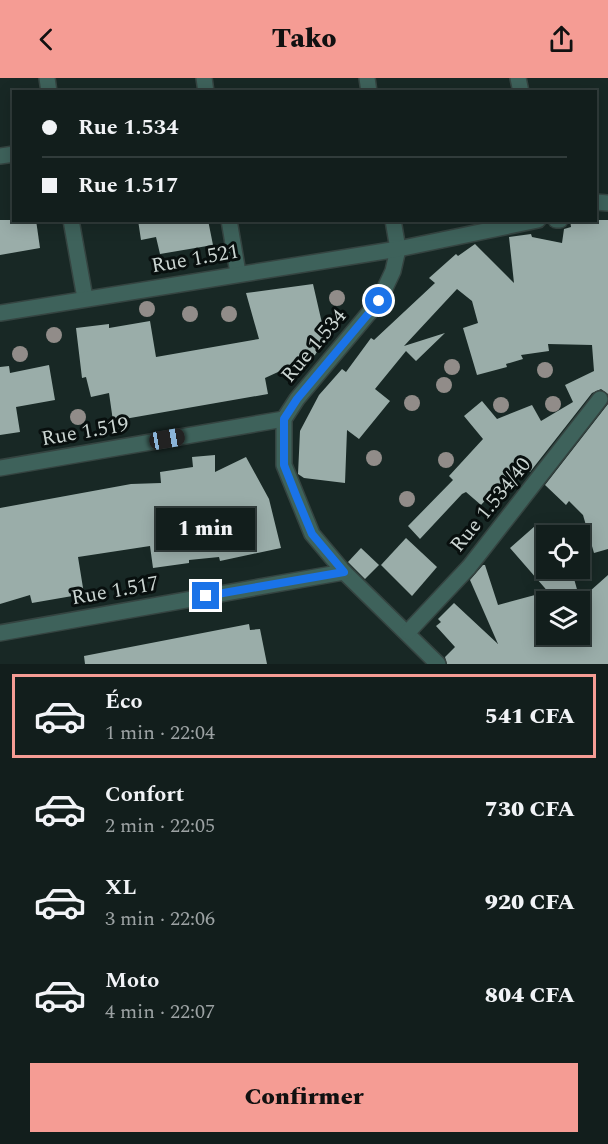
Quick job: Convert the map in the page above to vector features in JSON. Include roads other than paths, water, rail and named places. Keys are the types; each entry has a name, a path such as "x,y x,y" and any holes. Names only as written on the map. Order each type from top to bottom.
{"street":[{"path":"71,222 85,298"},
{"path":"229,222 238,273"},
{"name":"Rue 1.534","path":"284,419 297,399 379,301 393,271 398,249 393,222"},
{"name":"Rue 1.521","path":"0,314 238,273 398,249 528,222"},
{"name":"Rue 1.534/40","path":"408,632 469,567 600,399"},
{"path":"284,419 284,465 312,534 344,572 408,632 438,664"},
{"name":"Rue 1.519","path":"0,468 284,419"},
{"name":"Rue 1.517","path":"0,633 344,572"}]}
